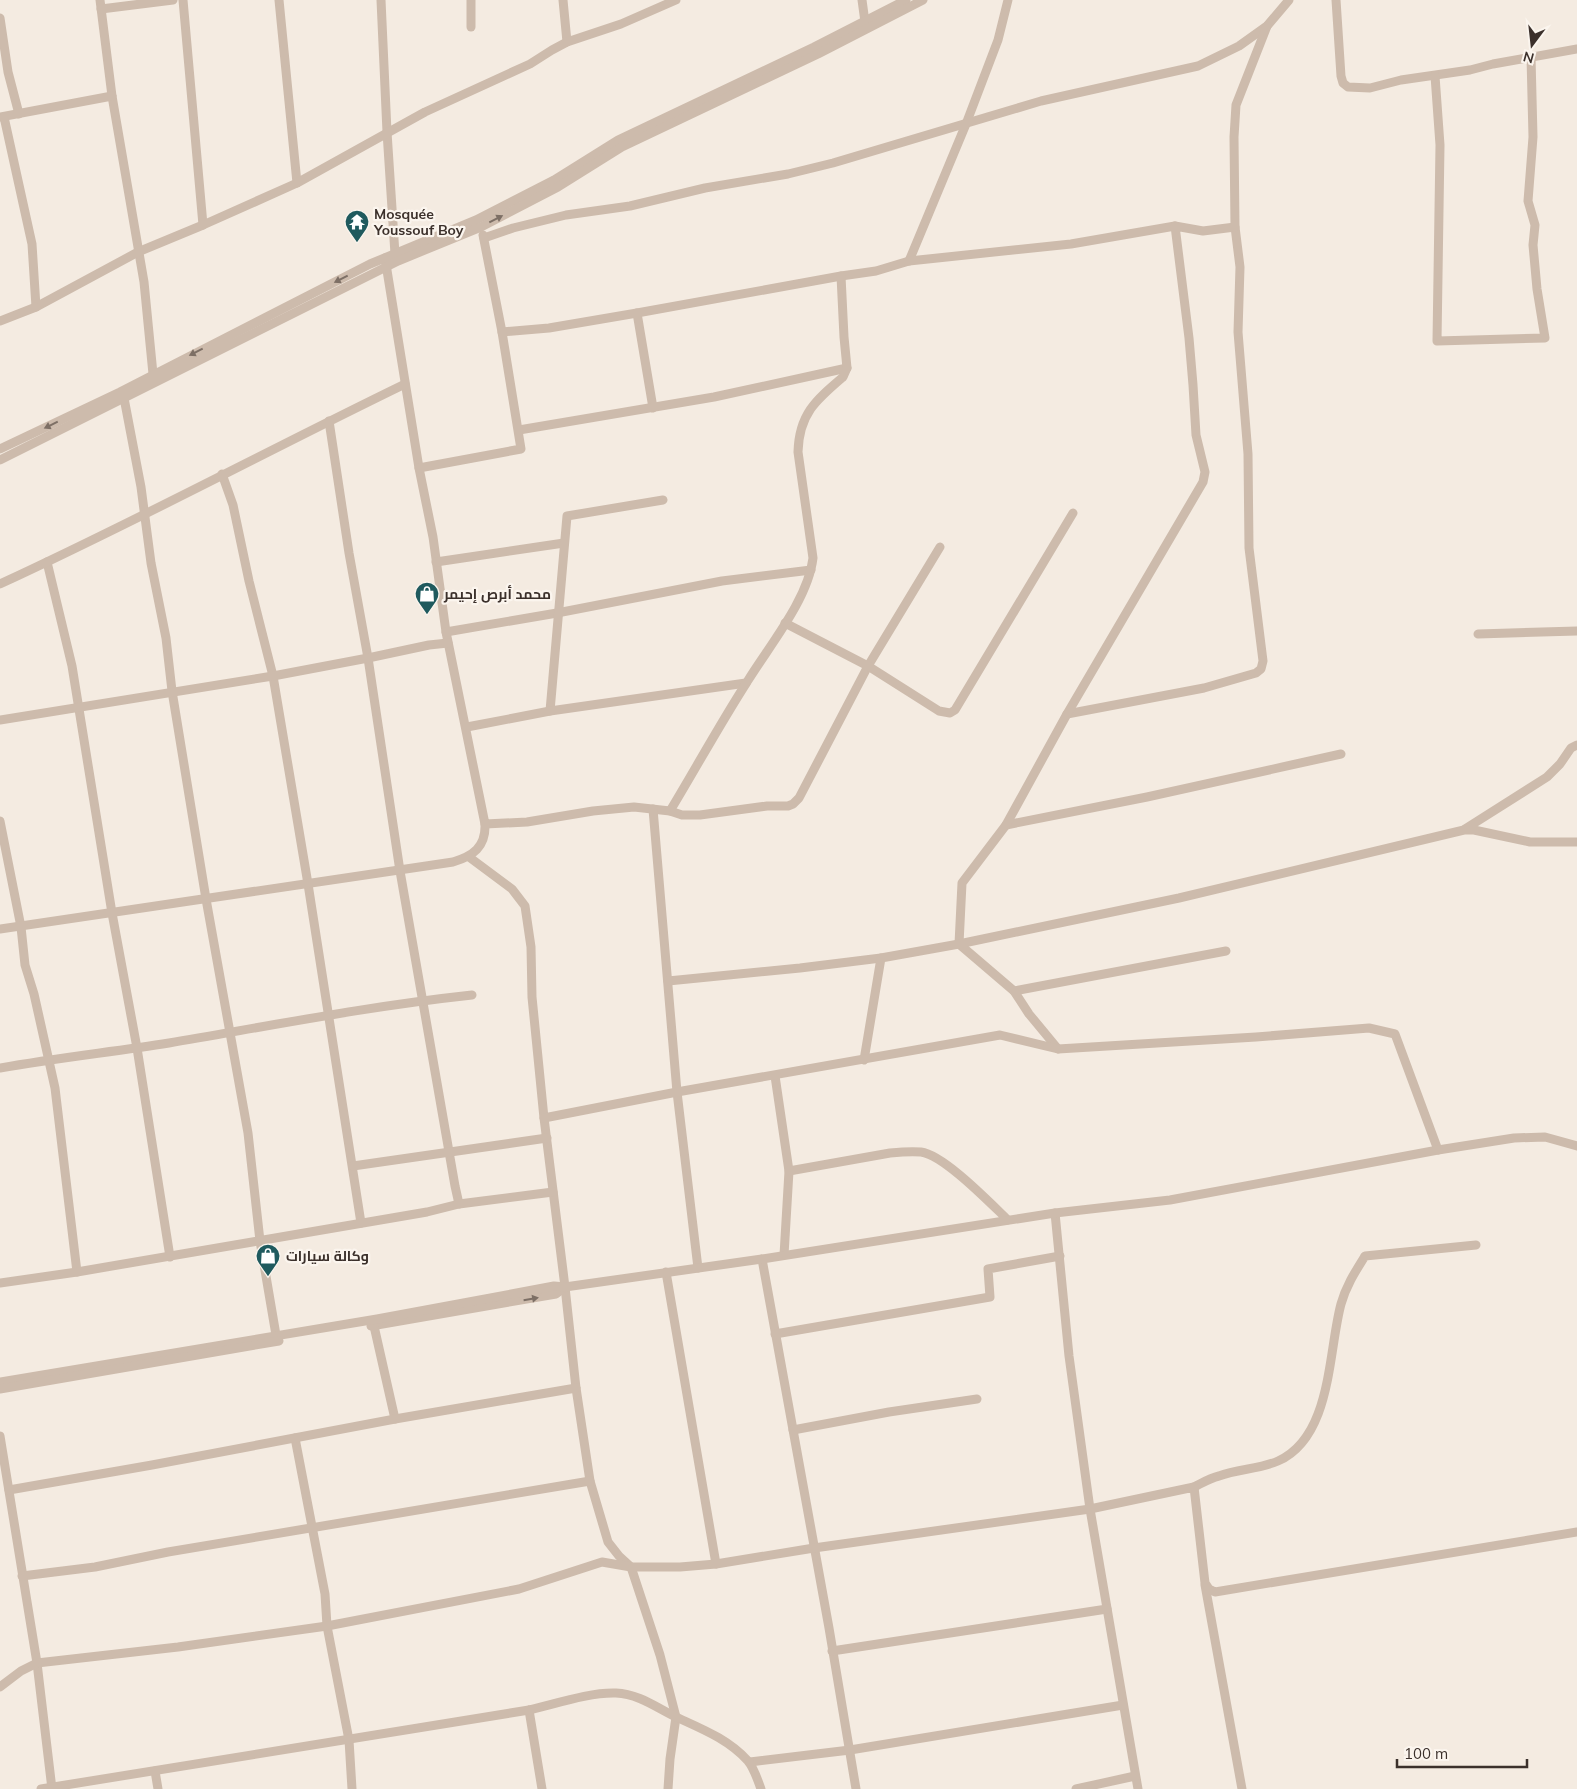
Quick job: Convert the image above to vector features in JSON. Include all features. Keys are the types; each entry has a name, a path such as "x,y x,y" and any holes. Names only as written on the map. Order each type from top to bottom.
{"street":[{"path":"153,374 144,282 112,96 100,4 173,0"},
{"path":"183,0 203,225"},
{"path":"279,0 297,183"},
{"path":"381,0 395,254"},
{"path":"471,0 471,27"},
{"path":"563,0 568,42"},
{"path":"652,0 653,10"},
{"path":"0,322 36,307 138,252 297,183 387,132 530,64 568,42 621,24 676,0"},
{"path":"862,0 865,22"},
{"path":"0,450 370,264 386,263 395,254 476,220 554,180 618,140 865,22 906,0"},
{"path":"0,460 294,312 386,263 481,227 558,187 622,147 818,54 923,0"},
{"path":"909,261 966,124 998,40 1008,0"},
{"path":"484,238 513,228 566,215 630,206 705,188 788,174 833,163 1041,101 1198,66 1239,46 1267,26 1288,0"},
{"path":"1336,0 1341,76 1343,83 1353,88 1370,88 1401,80 1470,70 1531,56 1577,50"},
{"path":"0,18 8,72 19,114"},
{"path":"1067,714 1204,688 1256,673 1261,668 1263,661 1249,548 1248,454 1238,332 1240,267 1235,228 1234,137 1236,105 1267,26"},
{"path":"1435,76 1440,128 1437,341 1546,338 1536,290 1535,225 1528,201 1533,137 1531,56"},
{"path":"36,307 32,244 2,117 112,96"},
{"path":"502,332 549,328 636,314 876,271 909,261 1071,244 1174,226 1203,230 1235,228"},
{"path":"959,944 962,884 1006,825 1067,714 1203,482 1205,472 1196,435 1194,385 1174,226"},
{"path":"419,468 520,449 519,430 502,332 481,227"},
{"path":"0,930 400,871 453,862 469,857 478,850 485,833 485,824 446,632 386,263"},
{"path":"670,811 746,683 785,624 806,585 811,570 813,558 798,442 807,415 813,404 843,377 847,368 841,276"},
{"path":"636,314 653,408"},
{"path":"519,430 714,397 847,368"},
{"path":"0,584 144,516 222,474 405,384"},
{"path":"124,398 141,487 151,563 166,638 172,691 206,899 248,1133 260,1241 276,1335"},
{"path":"329,421 349,553 368,658 400,871 459,1204"},
{"path":"222,474 233,504 249,581 273,676 308,884 361,1223"},
{"path":"550,711 567,516 663,500"},
{"path":"785,624 868,666 939,711 950,713 955,710 1073,513"},
{"path":"436,562 564,543"},
{"path":"485,824 527,822 593,811 634,808 700,815 793,804 799,798 868,666 940,547"},
{"path":"47,562 72,666 112,913 137,1048 170,1256"},
{"path":"446,632 557,614 722,581 811,570"},
{"path":"1478,634 1577,631"},
{"path":"0,720 273,676 429,645 448,643"},
{"path":"466,727 550,711 746,683"},
{"path":"1464,830 1547,778 1571,748 1577,745"},
{"path":"1006,825 1147,797 1341,754"},
{"path":"653,809 677,1092 698,1268"},
{"path":"0,821 21,927 25,965 34,994 55,1088 77,1272"},
{"path":"668,981 881,958 959,944 1179,898 1464,830 1474,830 1530,842 1577,842"},
{"path":"469,857 512,889 524,906 531,948 532,997 544,1118 576,1388 590,1482 608,1542 631,1567 660,1655 676,1717 668,1789"},
{"path":"959,944 1014,991 1029,1014 1058,1050"},
{"path":"1014,991 1226,951"},
{"path":"864,1060 881,958"},
{"path":"0,1068 48,1059 137,1048 422,1000 472,995"},
{"path":"544,1118 677,1092 1000,1035 1058,1050 1369,1028 1395,1034 1438,1150"},
{"path":"775,1076 789,1171 784,1255"},
{"path":"0,1382 377,1319 554,1286 762,1259 1055,1213 1170,1200 1438,1150 1514,1138 1544,1137 1577,1146"},
{"path":"352,1166 547,1138"},
{"path":"789,1171 890,1153 905,1151 923,1152 942,1160 1008,1220"},
{"path":"0,1283 260,1241 426,1212 459,1204 553,1192"},
{"path":"1055,1213 1070,1356 1090,1509 1138,1789"},
{"path":"0,1687 21,1671 38,1663 178,1647 327,1626 519,1589 602,1562 631,1567 680,1567 716,1564 814,1548 1090,1509 1194,1487 1217,1476 1278,1461 1299,1446 1314,1423 1324,1399 1334,1332 1341,1302 1349,1281 1365,1256 1476,1245"},
{"path":"775,1334 990,1297 988,1269 1060,1256"},
{"path":"762,1259 856,1789"},
{"path":"666,1272 716,1564"},
{"path":"0,1389 556,1294 565,1286"},
{"path":"374,1326 395,1419"},
{"path":"10,1490 395,1419 576,1388"},
{"path":"793,1430 977,1399"},
{"path":"0,1436 38,1663 52,1788"},
{"path":"295,1438 326,1594 327,1626 349,1740 352,1789"},
{"path":"22,1576 95,1566 177,1550 590,1482"},
{"path":"1194,1487 1205,1583 1242,1789"},
{"path":"1205,1583 1209,1589 1215,1592 1577,1532"},
{"path":"832,1651 1106,1609"},
{"path":"42,1789 529,1710 580,1698 614,1693 628,1694 641,1698 728,1743 750,1762 761,1789"},
{"path":"750,1762 850,1750 1123,1704"},
{"path":"529,1710 542,1789"},
{"path":"155,1771 158,1789"},
{"path":"1076,1789 1135,1776"}],"place":[{"name":"Mosquée Youssouf Boy","path":"357,243"},
{"name":"محمد أبرص إحيمر","path":"427,615"},
{"name":"وكالة سيارات","path":"268,1277"}]}
